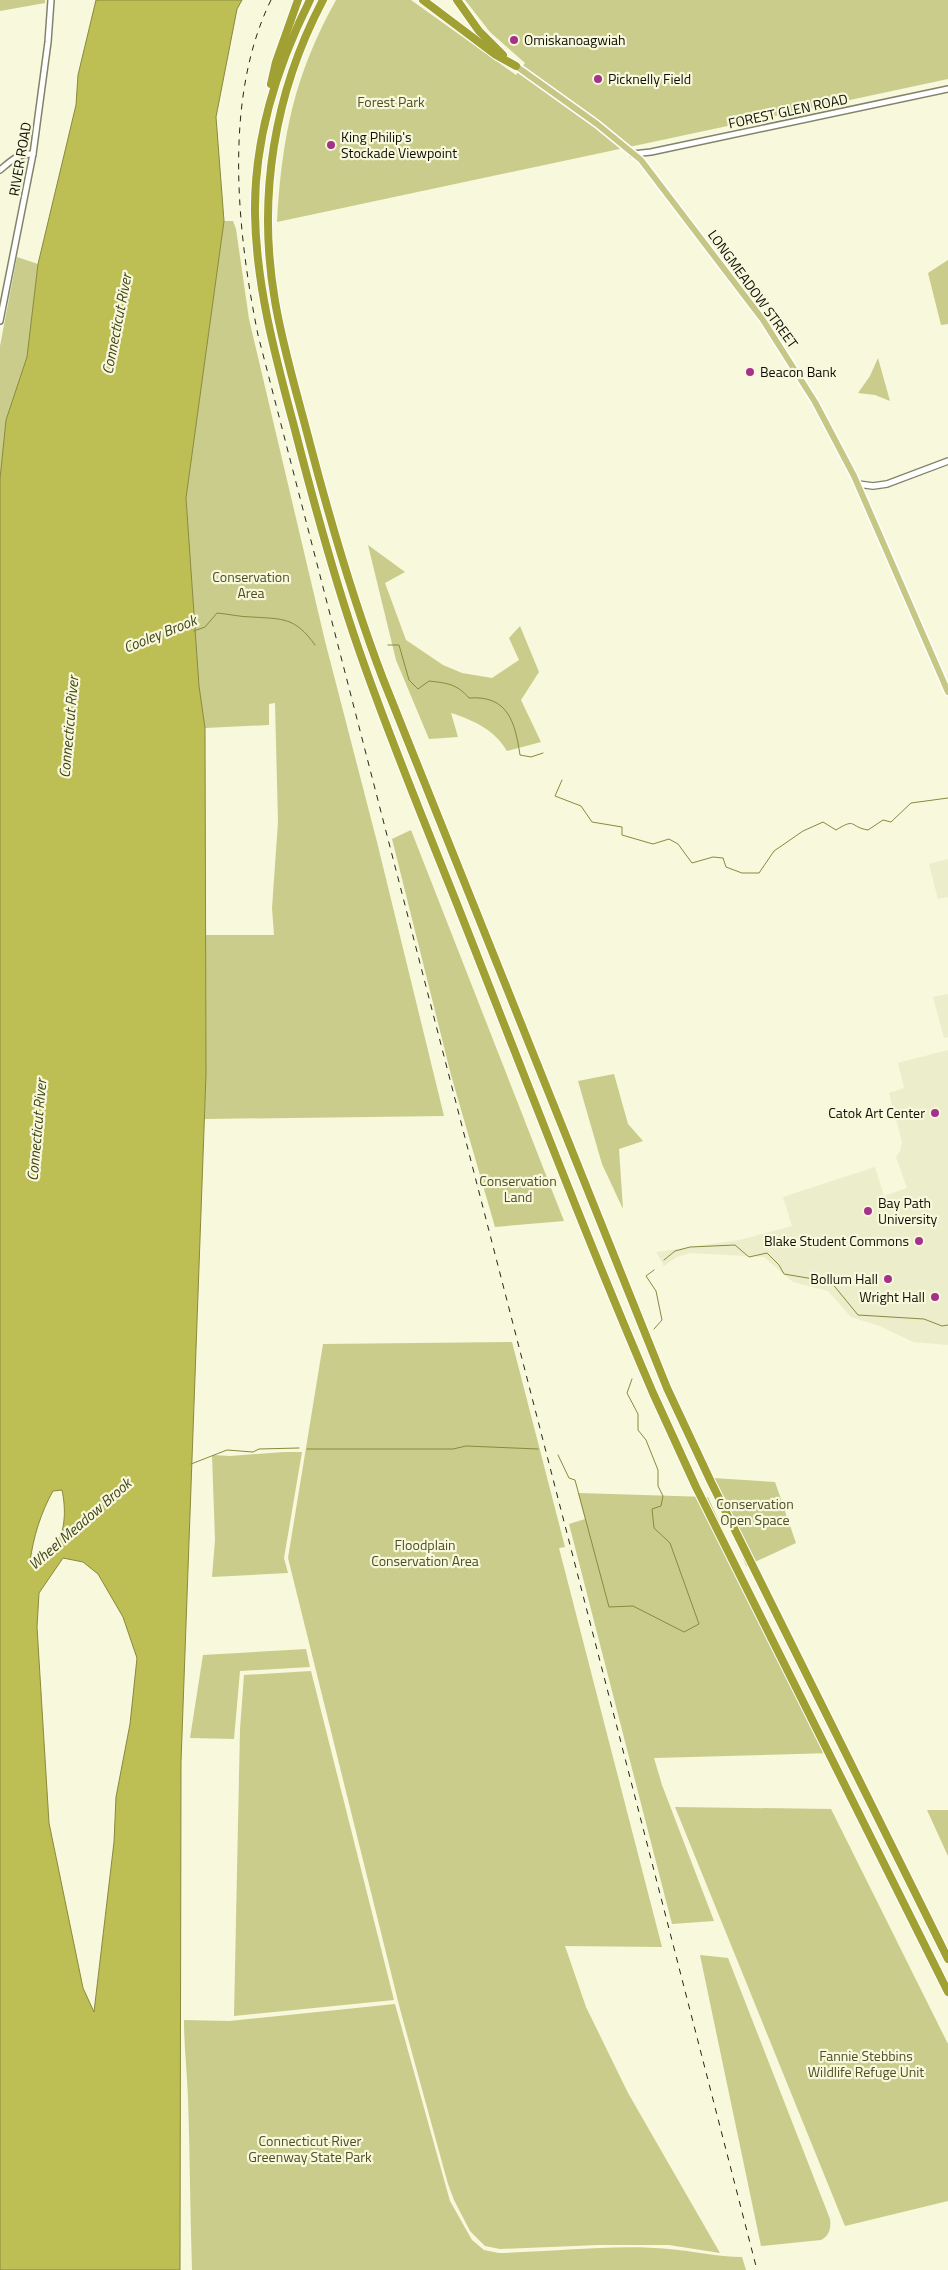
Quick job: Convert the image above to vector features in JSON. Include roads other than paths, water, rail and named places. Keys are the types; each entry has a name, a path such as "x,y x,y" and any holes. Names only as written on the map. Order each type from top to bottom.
{"highway":[{"path":"298,0 274,71 258,161 256,229 260,281 278,364 323,535 348,617 382,715 636,1354 674,1440 948,1992"},
{"path":"268,109 284,60 310,0"},
{"path":"323,0 300,49 278,122 271,164 267,215 269,248 272,284 282,335 330,517 366,631 654,1357 696,1451 948,1959"},
{"path":"423,0 496,55 516,66"},
{"path":"457,0 483,35 516,66"}],"main road":[{"name":"LONGMEADOW STREET","path":"516,66 597,124 641,160 762,320 815,402 858,484 948,692"},
{"path":"858,484 873,486 887,484 948,461"}],"street":[{"name":"RIVER ROAD","path":"0,321 33,154 48,42 51,0"},
{"name":"FOREST GLEN ROAD","path":"633,154 651,152 948,89"},
{"path":"0,170 14,158 24,153 33,154"}],"water":[{"name":"Connecticut River","path":"96,0 242,0 237,9 216,117 224,221 186,498 199,686 205,728 206,1074 181,1762 180,2270 0,2270 0,479 6,420 27,357 38,264 76,105 78,75","holes":["62,1490 64,1520 58,1542 49,1552 30,1562 41,1516 53,1491","63,1558 83,1562 98,1574 123,1617 137,1658 130,1724 116,1797 114,1842 94,2012 83,1988 49,1823 37,1627 39,1593"]}],"waterway":[{"name":"Cooley Brook","path":"194,631 205,627 217,613 243,617 272,618 294,624 315,645"},
{"name":"Cooley Brook","path":"388,645 399,645 409,680 418,689 429,681 456,687 469,698 482,698 493,701 501,706 512,722 520,755 531,757 543,753"},
{"name":"Cooley Brook","path":"562,780 555,796 581,806 592,822 622,827 622,835 653,844 669,839 678,844 692,863 713,857 723,858 726,867 742,873 759,873 774,851 803,831 823,822 836,830 850,823 868,830 883,820 891,822 911,803 948,798"},
{"name":"Wheel Meadow Brook","path":"664,1260 675,1251 690,1247 735,1245 749,1257 767,1253 779,1265 784,1274 831,1282 858,1315 924,1319 942,1326 948,1325"},
{"name":"Wheel Meadow Brook","path":"654,1270 646,1276 656,1291 662,1320 654,1329"},
{"name":"Wheel Meadow Brook","path":"558,1455 569,1478 575,1480 609,1607 633,1606 684,1632 699,1624 670,1543 654,1528 652,1509 661,1506 663,1496 658,1486 658,1470 646,1440 638,1430 638,1414 627,1393 632,1379"},
{"name":"Wheel Meadow Brook","path":"307,1449 453,1449 466,1446 538,1449"},
{"name":"Wheel Meadow Brook","path":"191,1464 227,1450 253,1452 259,1449 299,1448"}],"railway":[{"path":"271,0 256,38 246,79 240,122 240,209 244,253 258,335 757,2270"}],"place":[{"name":"Omiskanoagwiah","path":"514,40"},
{"name":"Picknelly Field","path":"598,79"},
{"name":"King Philip's Stockade Viewpoint","path":"331,145"},
{"name":"Beacon Bank","path":"750,372"},
{"name":"Catok Art Center","path":"935,1113"},
{"name":"Bay Path University","path":"868,1211"},
{"name":"Blake Student Commons","path":"919,1241"},
{"name":"Bollum Hall","path":"888,1279"},
{"name":"Wright Hall","path":"935,1297"}],"park label":[{"name":"Forest Park","path":"391,102"},
{"name":"Conservation Area","path":"251,586"},
{"name":"Conservation Land","path":"518,1190"},
{"name":"Conservation Open Space","path":"755,1512"},
{"name":"Floodplain Conservation Area","path":"425,1554"},
{"name":"Fannie Stebbins Wildlife Refuge Unit","path":"866,2064"},
{"name":"Connecticut River Greenway State Park","path":"310,2150"}]}
